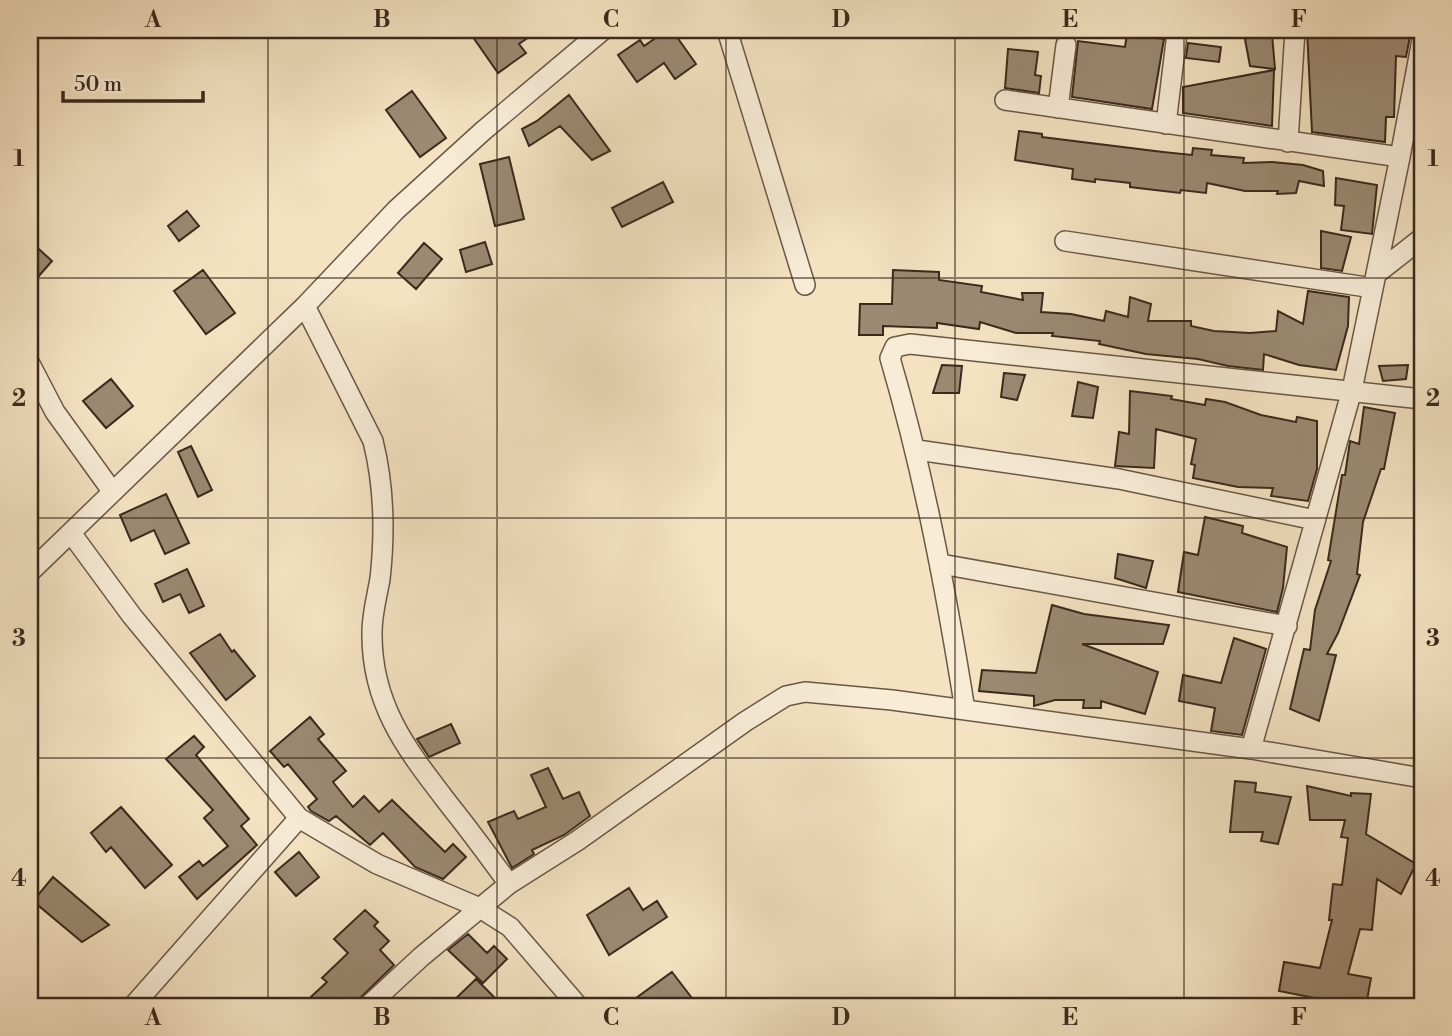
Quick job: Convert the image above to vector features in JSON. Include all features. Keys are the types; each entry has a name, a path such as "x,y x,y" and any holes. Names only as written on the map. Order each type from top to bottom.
{"street":[{"path":"30,572 305,306 396,210 483,131 603,30"},
{"path":"727,30 805,285"},
{"path":"1288,142 1295,30"},
{"path":"1166,124 1177,33"},
{"path":"1251,749 1352,390 1422,40"},
{"path":"1058,108 1066,45"},
{"path":"1005,100 1400,157"},
{"path":"1065,241 1374,281 1422,238"},
{"path":"305,306 373,441 378,460 382,553 372,628 372,652 384,705 397,734 418,766 509,884"},
{"path":"965,710 941,564 917,450 890,358 895,347 910,344 1422,399"},
{"path":"30,363 55,412 112,491"},
{"path":"917,450 1119,479 1315,520"},
{"path":"71,533 132,616 299,818 377,864 480,908 510,927 578,1006"},
{"path":"941,564 1287,626"},
{"path":"368,1006 509,884 577,841 746,720 786,696 805,692 826,693 965,710 1251,749 1422,778"},
{"path":"133,1006 299,818"}],"building":[{"path":"468,30 539,30 519,44 526,53 498,73"},
{"path":"667,30 672,30 696,64 675,79 664,63 637,82 618,55 640,40 644,46"},
{"path":"1307,30 1411,31 1406,57 1396,56 1394,117 1386,117 1385,142 1312,132"},
{"path":"1127,34 1164,39 1152,109 1072,97 1078,41 1125,47"},
{"path":"1244,34 1272,34 1275,69 1250,66"},
{"path":"1188,43 1221,47 1219,62 1186,58"},
{"path":"1008,49 1038,52 1035,75 1041,76 1039,93 1005,88"},
{"path":"1274,70 1272,126 1183,113 1183,87"},
{"path":"412,91 446,138 420,157 386,110"},
{"path":"569,95 610,151 592,160 560,126 529,146 522,129 537,121"},
{"path":"1019,131 1042,134 1042,137 1192,155 1193,148 1212,150 1211,155 1244,158 1243,163 1303,165 1323,171 1324,186 1299,181 1296,193 1277,194 1278,191 1245,191 1207,183 1206,193 1181,190 1180,193 1130,187 1130,183 1072,179 1073,169 1015,160"},
{"path":"509,157 524,219 495,226 480,164"},
{"path":"1336,178 1377,185 1372,234 1341,230 1344,206 1335,205"},
{"path":"663,182 673,202 622,227 612,208"},
{"path":"187,211 199,226 179,241 168,226"},
{"path":"1321,231 1351,237 1342,271 1321,268"},
{"path":"30,241 52,261 30,286"},
{"path":"485,242 492,264 466,272 460,250"},
{"path":"424,243 442,259 416,289 398,273"},
{"path":"203,270 235,313 206,334 174,291"},
{"path":"893,270 939,272 939,280 982,286 981,292 1023,300 1022,293 1043,293 1041,312 1071,314 1104,321 1106,311 1128,317 1130,297 1151,304 1148,321 1191,321 1191,326 1214,331 1250,333 1276,331 1278,311 1303,324 1308,291 1349,297 1348,326 1336,370 1299,365 1264,354 1263,370 1228,366 1198,359 1146,354 1099,344 1100,341 1052,336 1053,333 1016,333 980,322 979,329 937,323 937,328 883,326 883,335 859,335 860,304 892,304"},
{"path":"942,365 962,366 959,393 933,393"},
{"path":"1408,365 1406,379 1383,381 1379,366"},
{"path":"1004,373 1025,375 1017,400 1001,397"},
{"path":"111,379 133,406 106,428 83,401"},
{"path":"1078,382 1098,387 1093,418 1072,416"},
{"path":"1130,391 1172,396 1171,399 1205,405 1206,399 1225,402 1261,415 1296,422 1297,417 1317,421 1317,469 1308,501 1271,496 1273,488 1238,487 1193,478 1195,465 1191,464 1196,439 1156,429 1154,468 1115,466 1119,432 1129,434"},
{"path":"1364,407 1395,413 1384,469 1381,469 1363,522 1357,574 1360,575 1327,654 1336,655 1319,721 1290,709 1304,649 1310,650 1315,610 1331,561 1328,560 1350,441 1359,444"},
{"path":"191,446 212,490 198,497 178,452"},
{"path":"166,494 189,543 165,554 154,530 131,541 120,515"},
{"path":"1205,517 1243,526 1242,533 1287,547 1283,588 1277,612 1178,592 1184,552 1198,555"},
{"path":"1118,554 1153,561 1146,588 1115,578"},
{"path":"187,569 204,606 189,613 180,594 163,602 155,584"},
{"path":"1052,605 1084,614 1169,625 1163,644 1082,644 1158,672 1145,714 1101,701 1101,708 1083,708 1084,700 1055,700 1034,706 1034,696 979,691 982,670 1036,673"},
{"path":"220,634 232,652 234,650 255,676 226,700 190,653"},
{"path":"1234,638 1266,649 1242,735 1211,731 1215,708 1179,701 1183,675 1221,683"},
{"path":"310,717 324,734 318,739 346,771 333,782 353,807 364,796 379,812 392,800 445,852 453,844 466,857 443,879 415,867 383,833 370,845 336,816 329,821 311,811 308,807 317,799 288,764 284,767 270,751"},
{"path":"451,724 460,743 429,757 417,739"},
{"path":"194,736 204,747 196,755 249,819 241,826 257,845 197,899 179,877 199,861 203,866 228,846 204,818 213,810 166,759"},
{"path":"548,768 563,799 579,792 590,816 564,835 532,850 534,854 512,868 488,822 514,811 518,819 546,807 531,775"},
{"path":"1235,781 1256,783 1255,792 1291,797 1278,844 1261,841 1263,832 1230,832"},
{"path":"1307,786 1351,796 1351,793 1371,794 1366,834 1416,864 1401,894 1377,879 1372,930 1360,929 1348,974 1371,978 1366,1006 1315,1006 1315,998 1279,991 1284,962 1320,968 1332,920 1329,920 1333,884 1342,885 1348,838 1341,837 1345,820 1310,820"},
{"path":"121,807 172,865 145,888 111,847 106,852 91,833"},
{"path":"299,852 319,877 296,896 275,872"},
{"path":"53,877 109,925 82,942 33,901"},
{"path":"629,888 643,910 657,901 667,917 609,955 587,915"},
{"path":"365,910 378,922 374,926 389,941 380,950 394,965 352,1006 301,1006 327,982 322,978 348,953 334,939"},
{"path":"468,934 487,953 494,946 507,959 483,983 448,950"},
{"path":"672,972 698,1006 625,1006"},
{"path":"476,979 503,1006 448,1006"}]}
